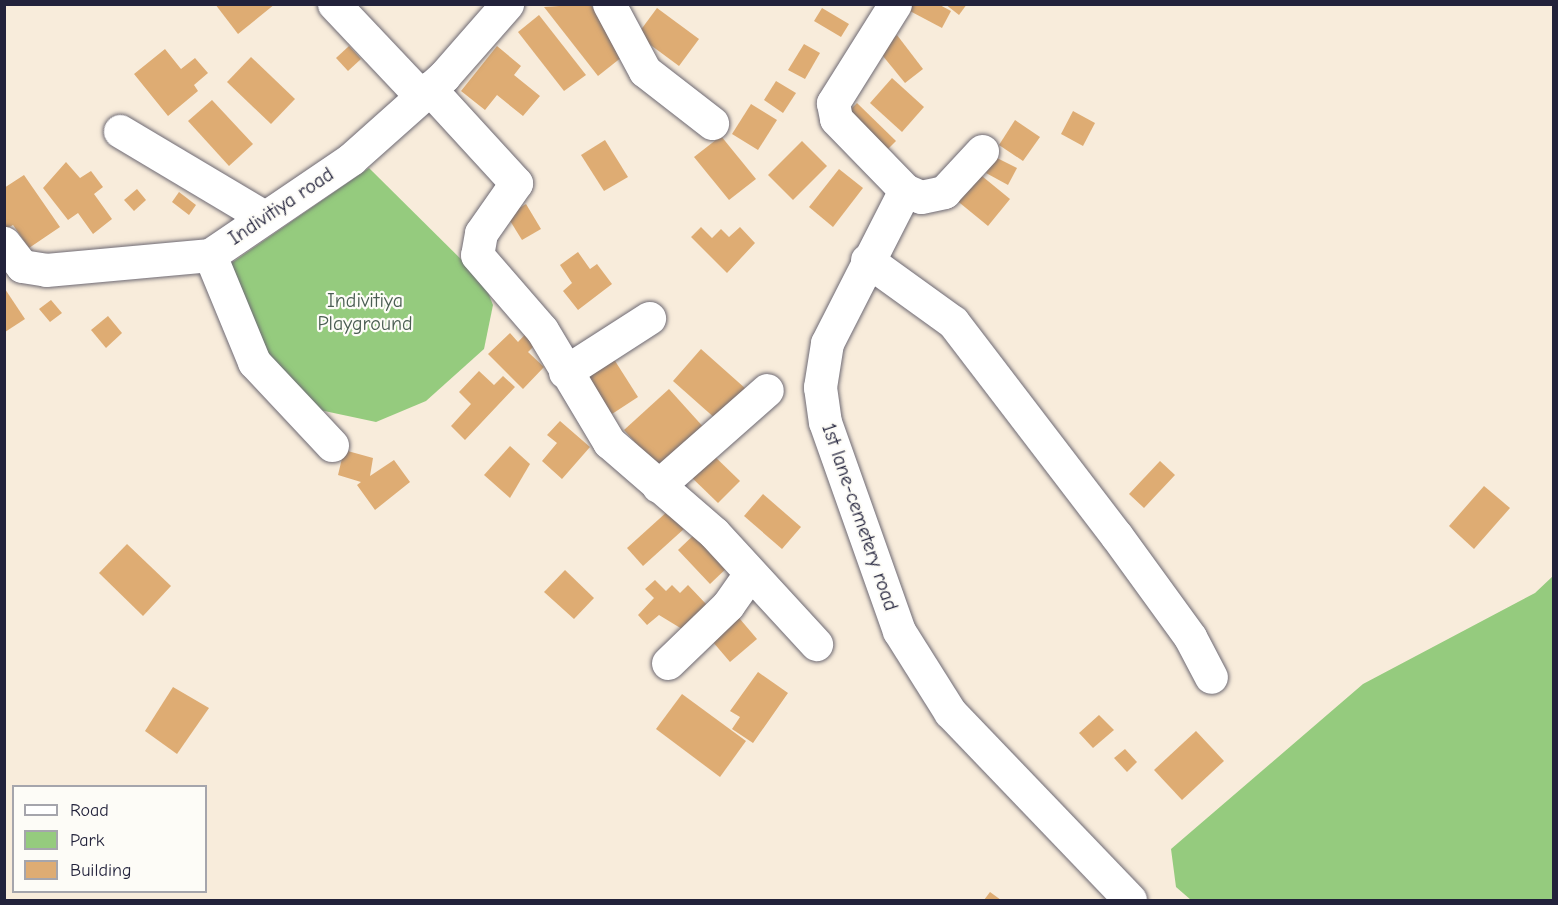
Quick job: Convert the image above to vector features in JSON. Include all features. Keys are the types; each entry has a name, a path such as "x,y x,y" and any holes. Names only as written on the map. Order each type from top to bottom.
{"street":[{"path":"334,4 516,183 481,233 477,255 542,330 565,372 609,442 714,533 816,644"},
{"name":"Indivitiya road","path":"10,257 92,269 210,255 351,159 425,92 507,4"},
{"path":"609,4 645,71 712,123"},
{"path":"895,4 833,103 836,119 905,190 921,197 944,192 981,151"},
{"path":"120,130 264,217"},
{"name":"1st lane-cemetery road","path":"905,190 867,260 827,343 820,387 825,422 899,631 950,712 1130,900"},
{"path":"210,255 254,362 332,445"},
{"path":"867,260 953,322 1116,535 1190,637 1211,677"},
{"path":"565,372 649,318"},
{"path":"658,486 767,390"},
{"path":"668,663 728,605 750,574"}],"green space":[{"name":"Indivitiya Playground","path":"369,168 484,282 493,305 484,349 426,401 376,422 315,409 263,361 230,264"},
{"path":"1553,576 1553,900 1191,900 1176,887 1171,849 1363,684 1535,593"}],"building":[{"path":"215,4 275,4 238,34"},
{"path":"590,4 627,53 598,76 544,7"},
{"path":"911,4 938,4 951,11 942,28 908,10"},
{"path":"945,4 967,4 959,15"},
{"path":"657,8 699,39 679,66 637,35"},
{"path":"822,8 849,24 841,37 814,21"},
{"path":"539,15 586,75 564,91 518,32"},
{"path":"897,35 923,69 905,83 878,50"},
{"path":"804,44 820,53 805,79 788,70"},
{"path":"349,46 361,59 348,71 336,58"},
{"path":"497,46 521,66 514,75 540,96 523,116 497,95 485,110 461,91"},
{"path":"165,49 181,69 195,58 208,73 194,85 198,91 168,116 134,74"},
{"path":"251,57 295,99 271,124 227,82"},
{"path":"892,78 924,107 902,132 870,103"},
{"path":"776,81 796,93 783,113 764,100"},
{"path":"212,100 253,144 229,166 188,121"},
{"path":"857,103 896,141 885,152 846,114"},
{"path":"751,104 777,120 758,150 732,134"},
{"path":"1073,111 1095,123 1083,146 1061,134"},
{"path":"1015,120 1040,137 1023,161 999,145"},
{"path":"721,136 756,179 729,200 694,157"},
{"path":"605,140 628,177 604,191 581,155"},
{"path":"802,141 827,166 793,200 768,175"},
{"path":"995,157 1017,168 1008,185 986,173"},
{"path":"66,162 80,178 91,171 103,187 94,194 112,219 93,234 78,213 68,220 43,188"},
{"path":"839,169 863,188 833,227 809,207"},
{"path":"977,172 1010,199 988,226 955,199"},
{"path":"24,175 60,227 29,248 13,225 4,230 4,188"},
{"path":"137,189 146,200 134,211 124,200"},
{"path":"179,192 196,205 189,215 172,202"},
{"path":"526,204 541,229 522,240 507,216"},
{"path":"701,227 712,238 721,229 729,237 740,227 755,243 727,273 691,237"},
{"path":"578,252 590,269 597,264 612,284 578,310 563,291 572,283 560,265"},
{"path":"5,289 25,319 5,332"},
{"path":"51,300 62,313 50,322 39,309"},
{"path":"108,316 122,333 106,348 91,330"},
{"path":"532,327 542,338 528,352 544,367 523,389 488,354 510,333 518,342"},
{"path":"701,349 746,389 717,420 673,381"},
{"path":"610,353 638,397 612,414 584,370"},
{"path":"479,371 494,385 503,376 515,387 465,440 451,426 471,404 459,392"},
{"path":"669,389 706,430 661,471 624,430"},
{"path":"560,421 590,447 562,479 542,461 557,443 547,435"},
{"path":"510,446 530,464 510,498 484,475"},
{"path":"707,449 740,481 718,503 686,472"},
{"path":"344,450 373,458 370,476 394,460 410,482 375,510 357,485 361,482 338,475"},
{"path":"1160,461 1175,475 1144,508 1129,494"},
{"path":"1484,486 1510,508 1474,549 1449,526"},
{"path":"763,494 801,527 782,549 744,516"},
{"path":"669,510 685,528 643,566 627,548"},
{"path":"699,530 731,564 710,584 678,550"},
{"path":"127,544 171,586 143,616 99,573"},
{"path":"565,570 594,598 574,619 544,592"},
{"path":"655,580 666,591 672,585 680,593 688,585 707,605 682,629 659,615 647,625 638,615 654,598 645,589"},
{"path":"734,612 757,639 730,662 707,635"},
{"path":"758,672 788,693 753,743 732,729 740,717 730,711"},
{"path":"173,687 209,708 177,754 145,731"},
{"path":"682,694 746,741 720,777 656,729"},
{"path":"1099,715 1114,730 1093,748 1079,733"},
{"path":"1196,731 1224,761 1182,800 1154,770"},
{"path":"1125,749 1137,762 1127,772 1114,758"},
{"path":"990,892 1001,900 984,900"}]}
